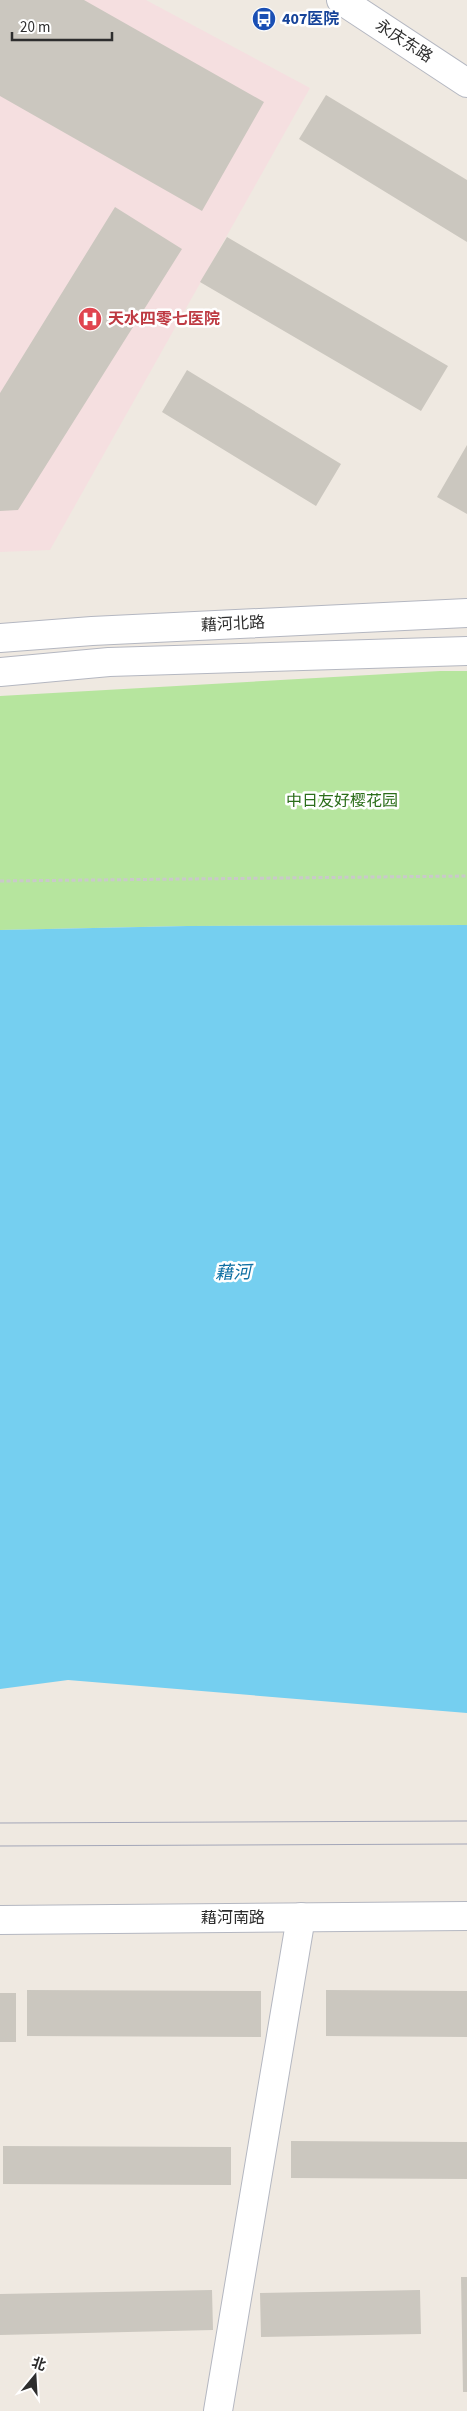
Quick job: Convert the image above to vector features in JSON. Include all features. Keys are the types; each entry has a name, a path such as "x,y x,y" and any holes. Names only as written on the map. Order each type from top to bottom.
{"main road":[{"name":"永庆东路","path":"342,0 467,83"},
{"name":"藉河北路","path":"0,638 92,631 467,613"},
{"name":"藉河北路","path":"0,672 109,662 467,651"},
{"name":"藉河南路","path":"0,1920 467,1916"},
{"path":"218,2411 301,1917"}],"path":[{"path":"0,881 467,876"}],"shaded area":[{"name":"天水四零七医院","path":"0,0 146,0 310,88 50,550 0,552"}],"green space":[{"name":"中日友好樱花园","path":"467,671 467,925 187,926 0,930 0,696"}],"water":[{"name":"藉河","path":"467,925 467,1713 68,1680 0,1689 0,930 187,926"}],"building":[{"path":"0,0 84,0 264,102 202,211 0,96"},
{"path":"326,95 467,180 467,242 299,139"},
{"path":"115,207 182,249 18,510 0,511 0,393"},
{"path":"227,237 448,366 421,411 200,282"},
{"path":"187,370 341,464 316,506 162,412"},
{"path":"467,445 467,514 437,497"},
{"path":"27,1990 261,1991 261,2037 27,2036"},
{"path":"326,1990 467,1991 467,2037 326,2036"},
{"path":"0,1993 16,1993 16,2042 0,2042"},
{"path":"291,2141 467,2142 467,2179 291,2178"},
{"path":"3,2146 231,2147 231,2185 3,2184"},
{"path":"461,2277 467,2277 467,2392 463,2392"},
{"path":"212,2290 213,2330 0,2335 0,2294"},
{"path":"420,2290 421,2334 261,2337 260,2293"}],"tram line":[{"path":"0,1823 467,1821"},
{"path":"0,1846 467,1844"}],"place":[{"name":"407医院","path":"264,19"},
{"name":"天水四零七医院","path":"90,319"}]}
